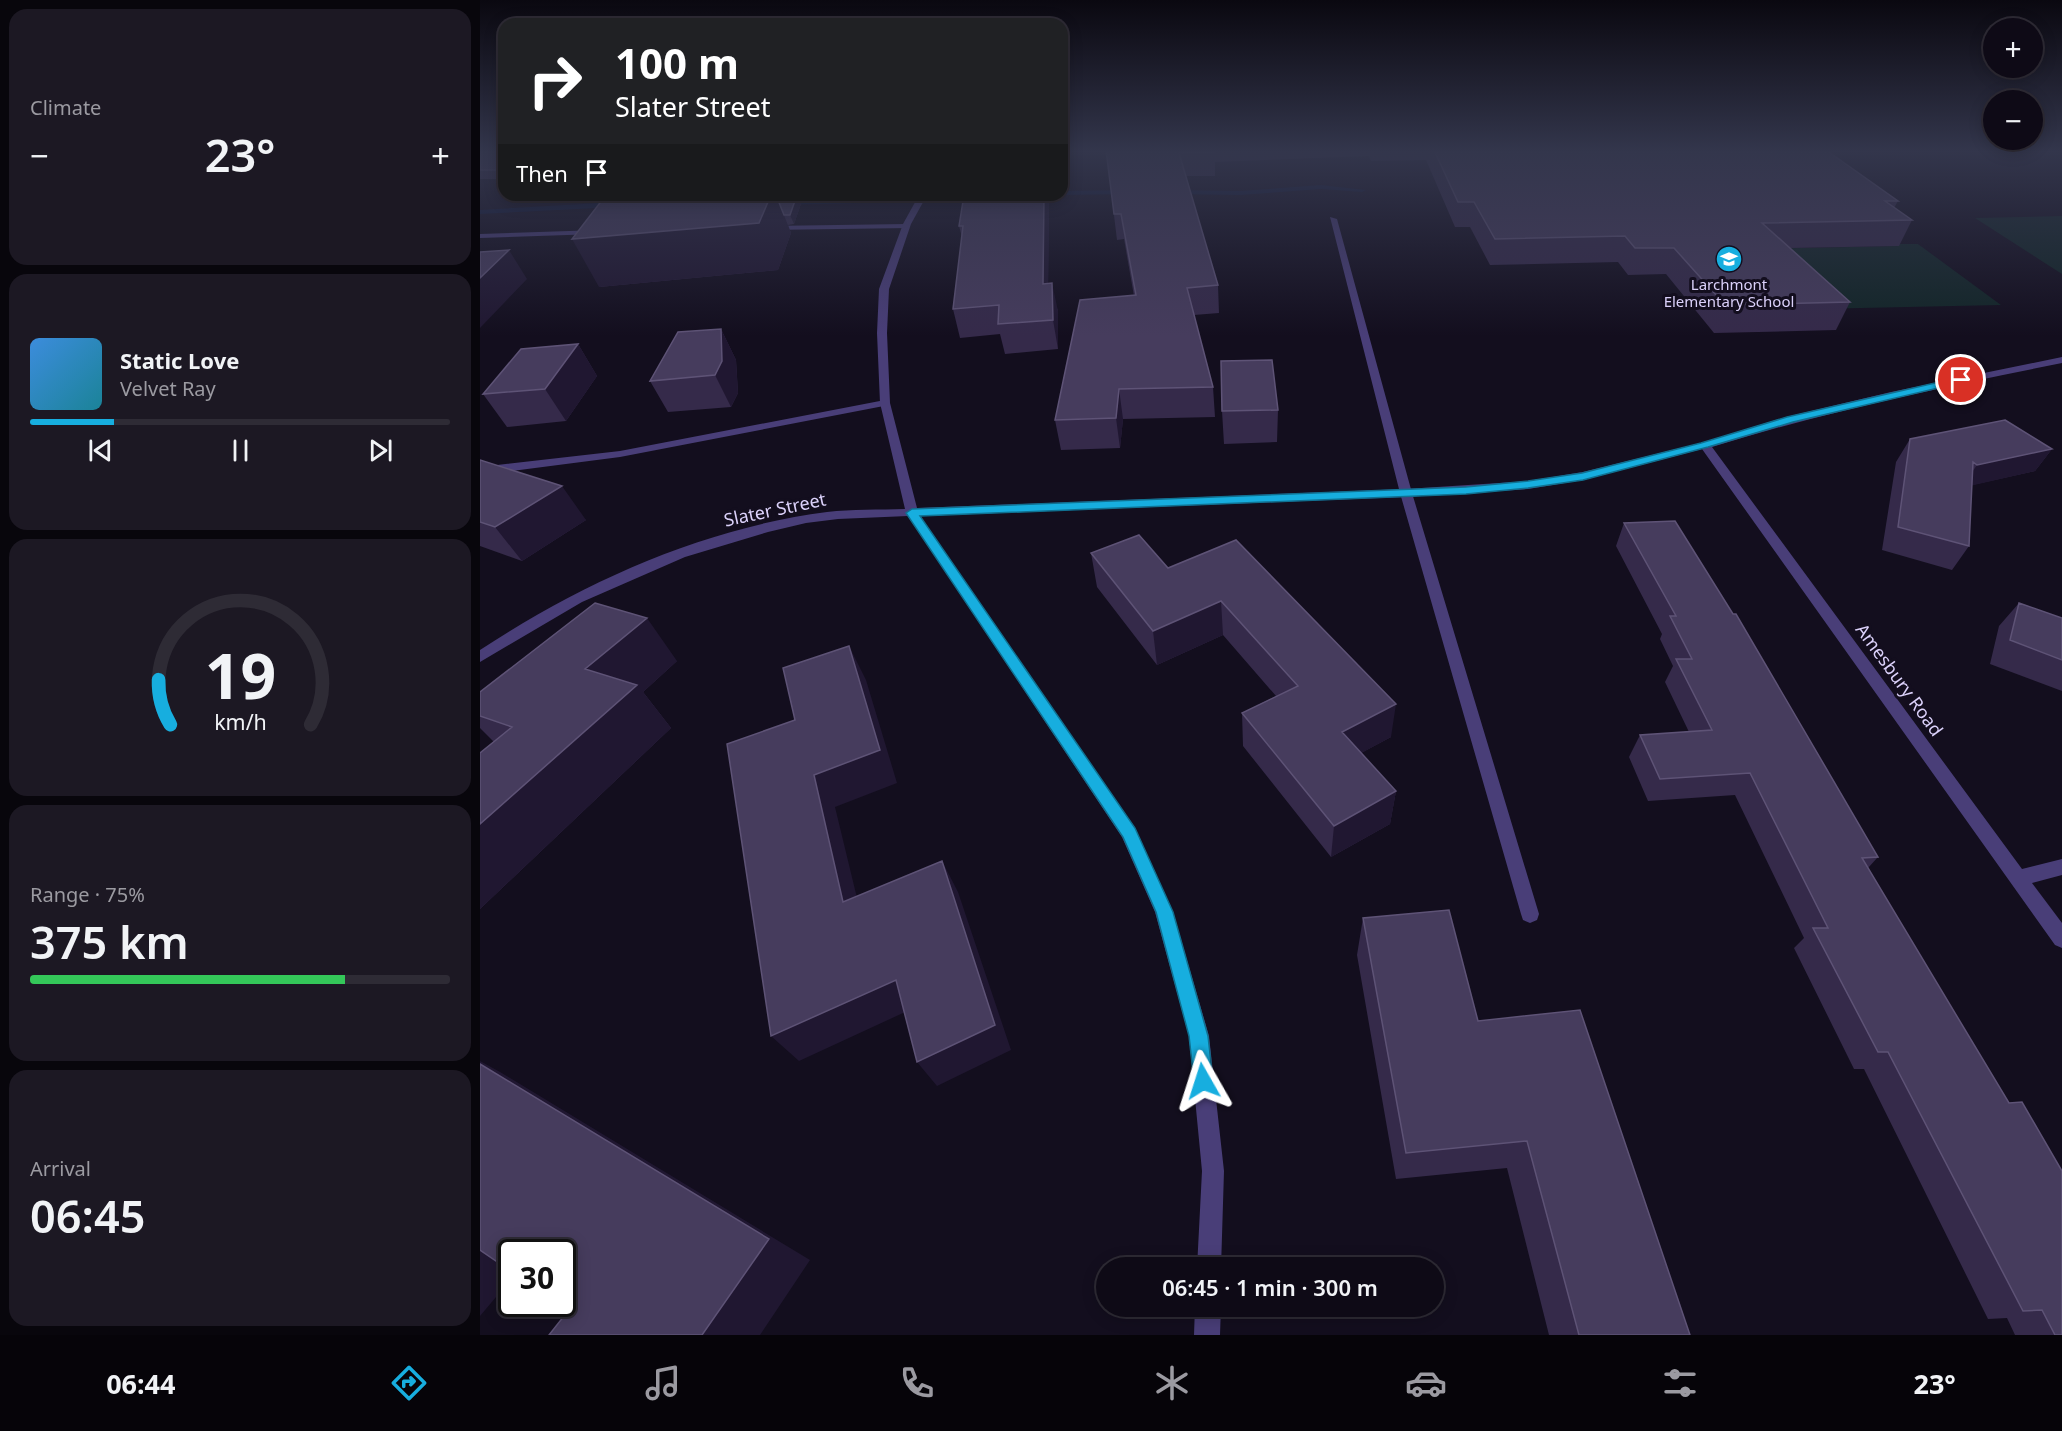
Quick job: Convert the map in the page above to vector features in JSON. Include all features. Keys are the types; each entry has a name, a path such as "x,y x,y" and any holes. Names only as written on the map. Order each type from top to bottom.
{"street":[{"path":"914,212 906,226 884,290 882,333 885,403 912,513 1129,833 1164,912 1199,1036 1213,1171 1209,1257"},
{"path":"1333,219 1406,493 1530,914"},
{"path":"760,228 906,226"},
{"path":"480,236 602,232"},
{"name":"Slater Street","path":"480,657 521,629 596,587 640,567 718,540 820,516 1406,493 1528,485 1583,476 1705,445 1790,419 1891,395 2062,360"},
{"path":"480,471 620,454 885,403"},
{"name":"Amesbury Road","path":"1705,445 2062,939"},
{"path":"2018,878 2062,867"},
{"path":"1207,1335 1208,1317"}],"green space":[{"path":"2062,216 2062,274 1975,218"},
{"path":"1896,244 1918,244 2001,305 1815,309 1752,249 1898,246"}],"building":[{"path":"593,212 764,212 759,223 572,239"},
{"path":"961,212 1044,212 1043,284 1052,283 1053,320 998,324 999,305 953,309 963,226 959,226"},
{"path":"1197,212 1218,285 1187,288 1213,387 1119,389 1116,418 1055,420 1080,300 1136,295 1121,214 1114,214"},
{"path":"1480,212 1901,212 1912,220 1762,223 1850,302 1725,305 1674,248 1635,248 1625,236 1495,239"},
{"path":"509,250 480,278 480,252"},
{"path":"721,329 722,361 715,375 650,381 678,332"},
{"path":"578,344 545,389 483,394 521,349"},
{"path":"1272,360 1278,410 1222,411 1221,361"},
{"path":"2005,420 2052,449 1977,465 1973,462 1969,546 1898,527 1910,439"},
{"path":"480,460 562,486 495,527 480,522"},
{"path":"1675,521 1733,614 1736,614 1878,857 1862,858 2009,1103 2022,1102 2062,1171 2062,1335 2055,1335 2042,1310 2023,1311 1888,1052 1878,1052 1813,928 1828,928 1750,773 1660,779 1640,735 1712,730 1676,659 1692,659 1670,616 1676,616 1624,523"},
{"path":"1139,535 1168,568 1236,540 1396,704 1342,732 1396,791 1334,826 1242,713 1298,686 1221,601 1153,631 1091,553"},
{"path":"595,603 647,618 585,669 637,685 480,824 480,753 512,727 480,716 480,692"},
{"path":"2019,603 2062,618 2062,660 2010,640"},
{"path":"849,646 880,750 814,775 843,902 942,861 995,1025 917,1062 896,980 771,1036 727,744 795,720 783,668"},
{"path":"1449,910 1478,1021 1580,1010 1690,1335 1579,1335 1527,1141 1406,1153 1363,918"},
{"path":"480,1064 769,1239 702,1335 549,1335 563,1317 576,1317 576,1239 498,1239 498,1262 480,1250"}],"place":[{"name":"Larchmont Elementary School","path":"1729,259"}],"route":[{"path":"1203,1081 1199,1036 1164,912 1129,833 912,513 1466,490 1528,485 1583,476 1705,445 1790,419 1961,380"}]}
